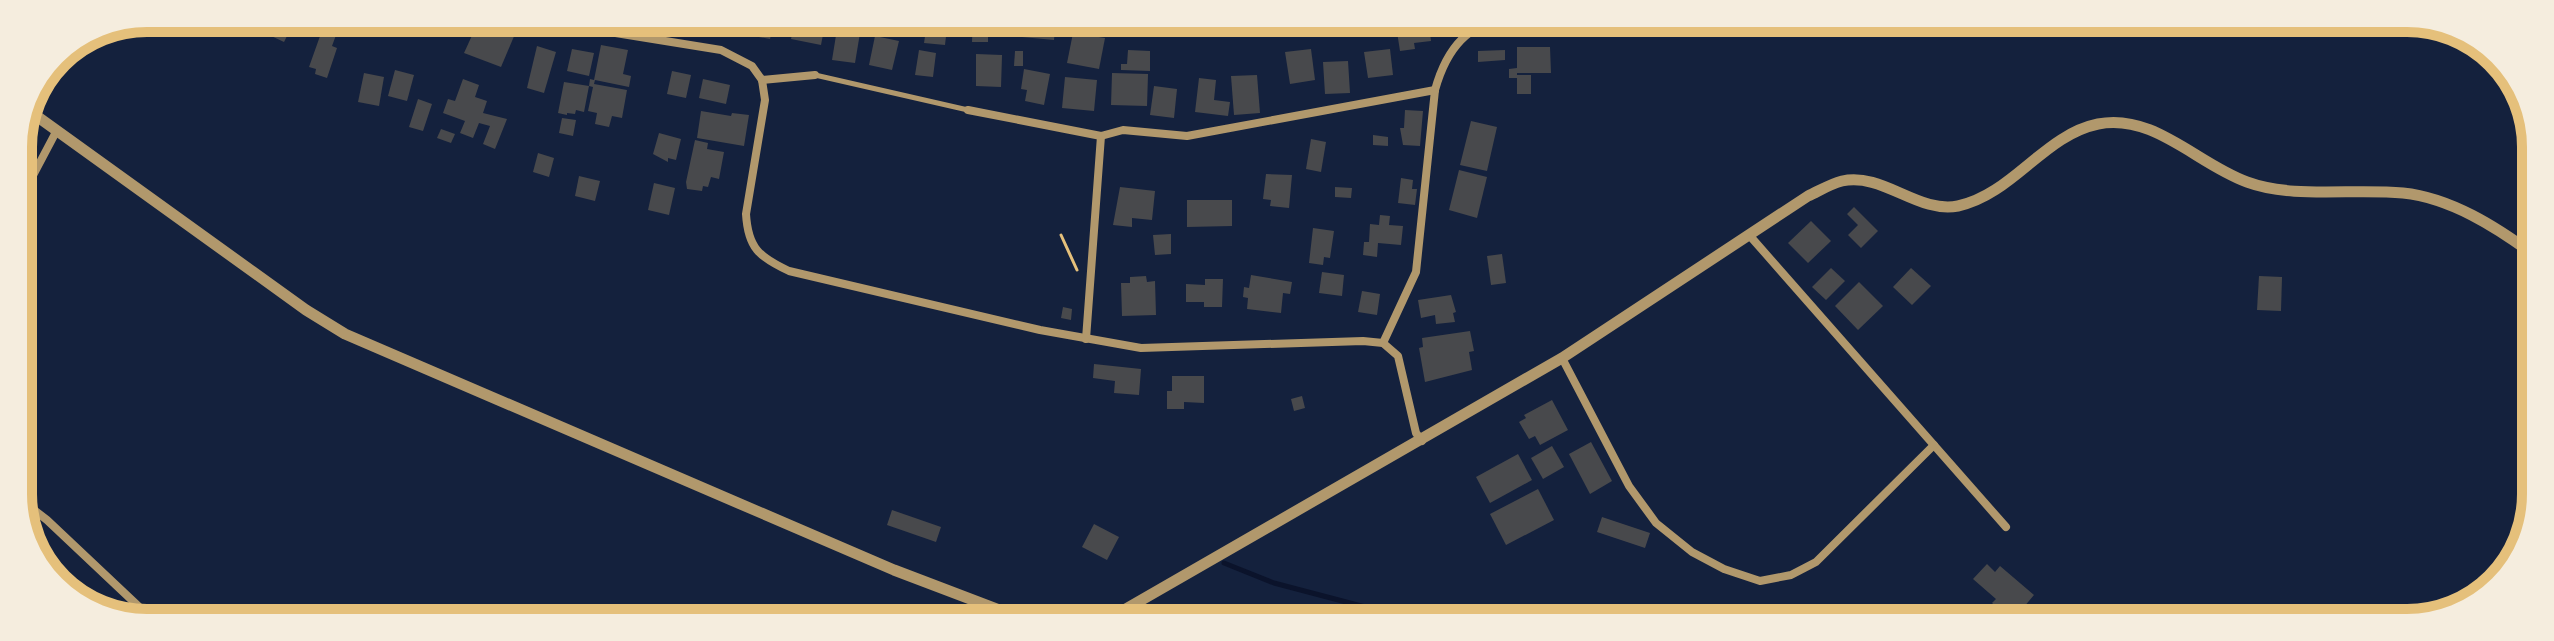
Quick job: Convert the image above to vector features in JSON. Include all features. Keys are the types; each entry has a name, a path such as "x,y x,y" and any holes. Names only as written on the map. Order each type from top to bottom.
{"street":[{"path":"609,32 721,50 752,66 762,80 765,100 746,214 747,232 753,247 768,261 801,273 1086,339 1141,348 1363,341 1383,343 1398,356 1416,433 1422,441"},
{"path":"1383,343 1416,272 1435,90 1449,53 1462,36 1470,32"},
{"path":"762,80 815,75"},
{"path":"968,110 1101,136 1123,130 1187,136 1435,90"},
{"path":"37,116 306,310 345,334 879,564 997,609"},
{"path":"1130,609 1562,358 1808,196 1842,181 1885,186 1934,206 1957,206 1981,198 2000,186 2071,132 2096,124 2121,121 2145,127 2230,174 2270,189 2406,193 2444,204 2476,218 2522,247"},
{"path":"32,177 57,130"},
{"path":"1086,339 1101,136"},
{"path":"1750,236 2006,527"},
{"path":"1562,358 1629,486 1656,523 1692,552 1724,569 1760,581 1791,575 1816,562 1934,445"},
{"path":"33,509 141,608"}],"lane":[{"path":"815,75 968,110"}],"path":[{"path":"1061,235 1078,271"}],"building":[{"path":"269,32 289,32 284,42 267,34"},
{"path":"321,32 337,32 332,46 337,48 327,78 315,74 316,69 309,67"},
{"path":"474,32 515,34 501,67 464,53"},
{"path":"749,32 772,32 770,39 748,35"},
{"path":"793,32 824,32 821,45 791,39"},
{"path":"837,32 860,32 855,63 832,60"},
{"path":"926,32 946,32 945,45 924,43"},
{"path":"972,32 988,32 988,42 972,42"},
{"path":"1023,32 1055,32 1054,40 1022,37"},
{"path":"1125,32 1143,32 1143,37 1125,37"},
{"path":"1397,32 1430,32 1431,41 1414,43 1415,49 1400,51"},
{"path":"1073,33 1105,38 1099,69 1067,63"},
{"path":"875,36 899,41 892,70 869,65"},
{"path":"601,45 628,50 623,74 631,76 629,87 595,80 594,84 627,90 622,118 612,116 609,127 595,124 597,113 588,111 593,87 589,86 590,79 594,80"},
{"path":"537,46 556,52 544,93 527,88"},
{"path":"1517,47 1550,47 1551,73 1517,73 1531,75 1531,94 1517,94 1517,78 1509,78 1509,69 1517,68"},
{"path":"572,49 594,53 589,76 567,71"},
{"path":"1311,49 1315,80 1290,84 1285,52"},
{"path":"1390,49 1393,75 1368,78 1364,52"},
{"path":"919,50 936,53 933,77 915,75"},
{"path":"1128,50 1150,51 1150,71 1121,70 1121,64 1127,64"},
{"path":"1505,50 1505,60 1478,62 1478,51"},
{"path":"1015,51 1023,51 1023,66 1014,66"},
{"path":"976,54 1002,55 1001,87 976,86"},
{"path":"1348,61 1350,93 1325,94 1323,62"},
{"path":"1024,69 1050,74 1044,105 1025,101 1027,90 1021,89"},
{"path":"395,70 414,75 407,101 388,96"},
{"path":"672,71 691,75 686,98 667,94"},
{"path":"364,73 384,77 379,106 358,102"},
{"path":"1112,73 1148,74 1147,106 1111,105"},
{"path":"1257,75 1260,113 1234,115 1231,76"},
{"path":"1065,77 1097,80 1094,111 1062,108"},
{"path":"1199,78 1216,80 1214,100 1230,102 1228,116 1195,112"},
{"path":"463,79 479,85 475,97 487,101 483,113 507,119 495,149 483,144 490,126 479,123 473,138 460,133 465,121 443,113 448,99 455,101"},
{"path":"703,79 730,85 726,104 699,98"},
{"path":"564,82 589,86 584,112 558,113"},
{"path":"1154,86 1177,89 1174,118 1150,115"},
{"path":"418,99 432,104 423,131 409,127"},
{"path":"1405,110 1423,111 1420,146 1403,145 1400,128 1404,128"},
{"path":"701,111 731,116 732,113 749,115 744,146 697,138"},
{"path":"562,118 576,120 573,136 559,133"},
{"path":"1471,121 1497,127 1487,171 1460,165"},
{"path":"441,129 455,134 451,143 437,138"},
{"path":"659,133 681,139 676,160 668,158 668,162 653,154"},
{"path":"1373,135 1388,137 1388,146 1373,145"},
{"path":"1311,139 1326,142 1321,172 1306,169"},
{"path":"695,140 708,143 707,149 724,152 719,179 711,177 708,187 703,186 702,191 687,189 686,182"},
{"path":"538,153 554,158 549,177 533,172"},
{"path":"1459,170 1487,177 1477,218 1449,210"},
{"path":"1266,174 1292,175 1289,208 1270,206 1271,200 1263,199"},
{"path":"579,176 600,181 595,201 575,196"},
{"path":"1401,178 1413,180 1412,189 1417,189 1415,205 1398,203"},
{"path":"654,183 675,188 669,215 648,210"},
{"path":"1120,187 1155,191 1152,220 1132,218 1132,227 1113,225"},
{"path":"1335,187 1352,188 1351,198 1335,197"},
{"path":"1187,200 1232,200 1232,226 1187,227"},
{"path":"1854,207 1878,231 1861,248 1848,235 1858,225 1847,214"},
{"path":"1380,215 1390,216 1389,225 1403,226 1401,245 1378,243 1377,257 1363,255 1364,242 1369,242 1370,224 1379,225"},
{"path":"1811,221 1831,241 1808,263 1788,243"},
{"path":"1313,228 1334,231 1330,258 1324,257 1323,265 1309,263"},
{"path":"1171,234 1171,254 1155,255 1153,235"},
{"path":"1502,254 1506,283 1491,285 1487,256"},
{"path":"1831,268 1845,281 1826,300 1812,287"},
{"path":"1911,268 1931,286 1912,305 1893,287"},
{"path":"1322,272 1344,275 1342,296 1319,293"},
{"path":"1251,275 1292,282 1290,294 1283,293 1281,313 1247,309 1248,298 1243,297 1244,287 1249,288"},
{"path":"1146,276 1147,282 1155,281 1156,315 1122,316 1121,283 1130,283 1130,277"},
{"path":"2259,276 2282,277 2281,311 2257,310"},
{"path":"1205,279 1223,279 1222,307 1204,307 1204,302 1186,302 1186,284 1205,285"},
{"path":"1859,282 1883,306 1858,330 1835,306"},
{"path":"1362,291 1380,294 1377,315 1358,312"},
{"path":"1451,295 1456,312 1453,313 1455,322 1436,324 1435,315 1421,318 1418,300"},
{"path":"1063,307 1072,309 1071,320 1061,318"},
{"path":"1470,331 1474,351 1469,352 1472,370 1425,382 1419,348 1423,347 1422,338"},
{"path":"1094,364 1141,369 1139,395 1114,393 1115,381 1093,378"},
{"path":"1172,376 1204,376 1204,403 1184,402 1184,409 1167,409 1167,391 1172,391"},
{"path":"1302,396 1305,408 1294,411 1291,399"},
{"path":"1552,400 1568,430 1540,445 1535,436 1529,439 1519,422 1526,418 1524,415"},
{"path":"1591,442 1612,481 1590,494 1569,454"},
{"path":"1552,446 1564,467 1543,479 1531,458"},
{"path":"1518,454 1532,480 1490,503 1476,477"},
{"path":"1538,489 1554,520 1506,545 1490,514"},
{"path":"892,510 941,527 936,542 887,525"},
{"path":"1602,517 1650,533 1645,548 1597,532"},
{"path":"1094,524 1119,537 1107,560 1082,547"},
{"path":"1987,564 1995,572 2000,566 2034,595 2022,609 1999,609 1992,603 1996,599 1973,579"}],"waterway":[{"path":"1224,563 1274,583 1373,609"}]}
